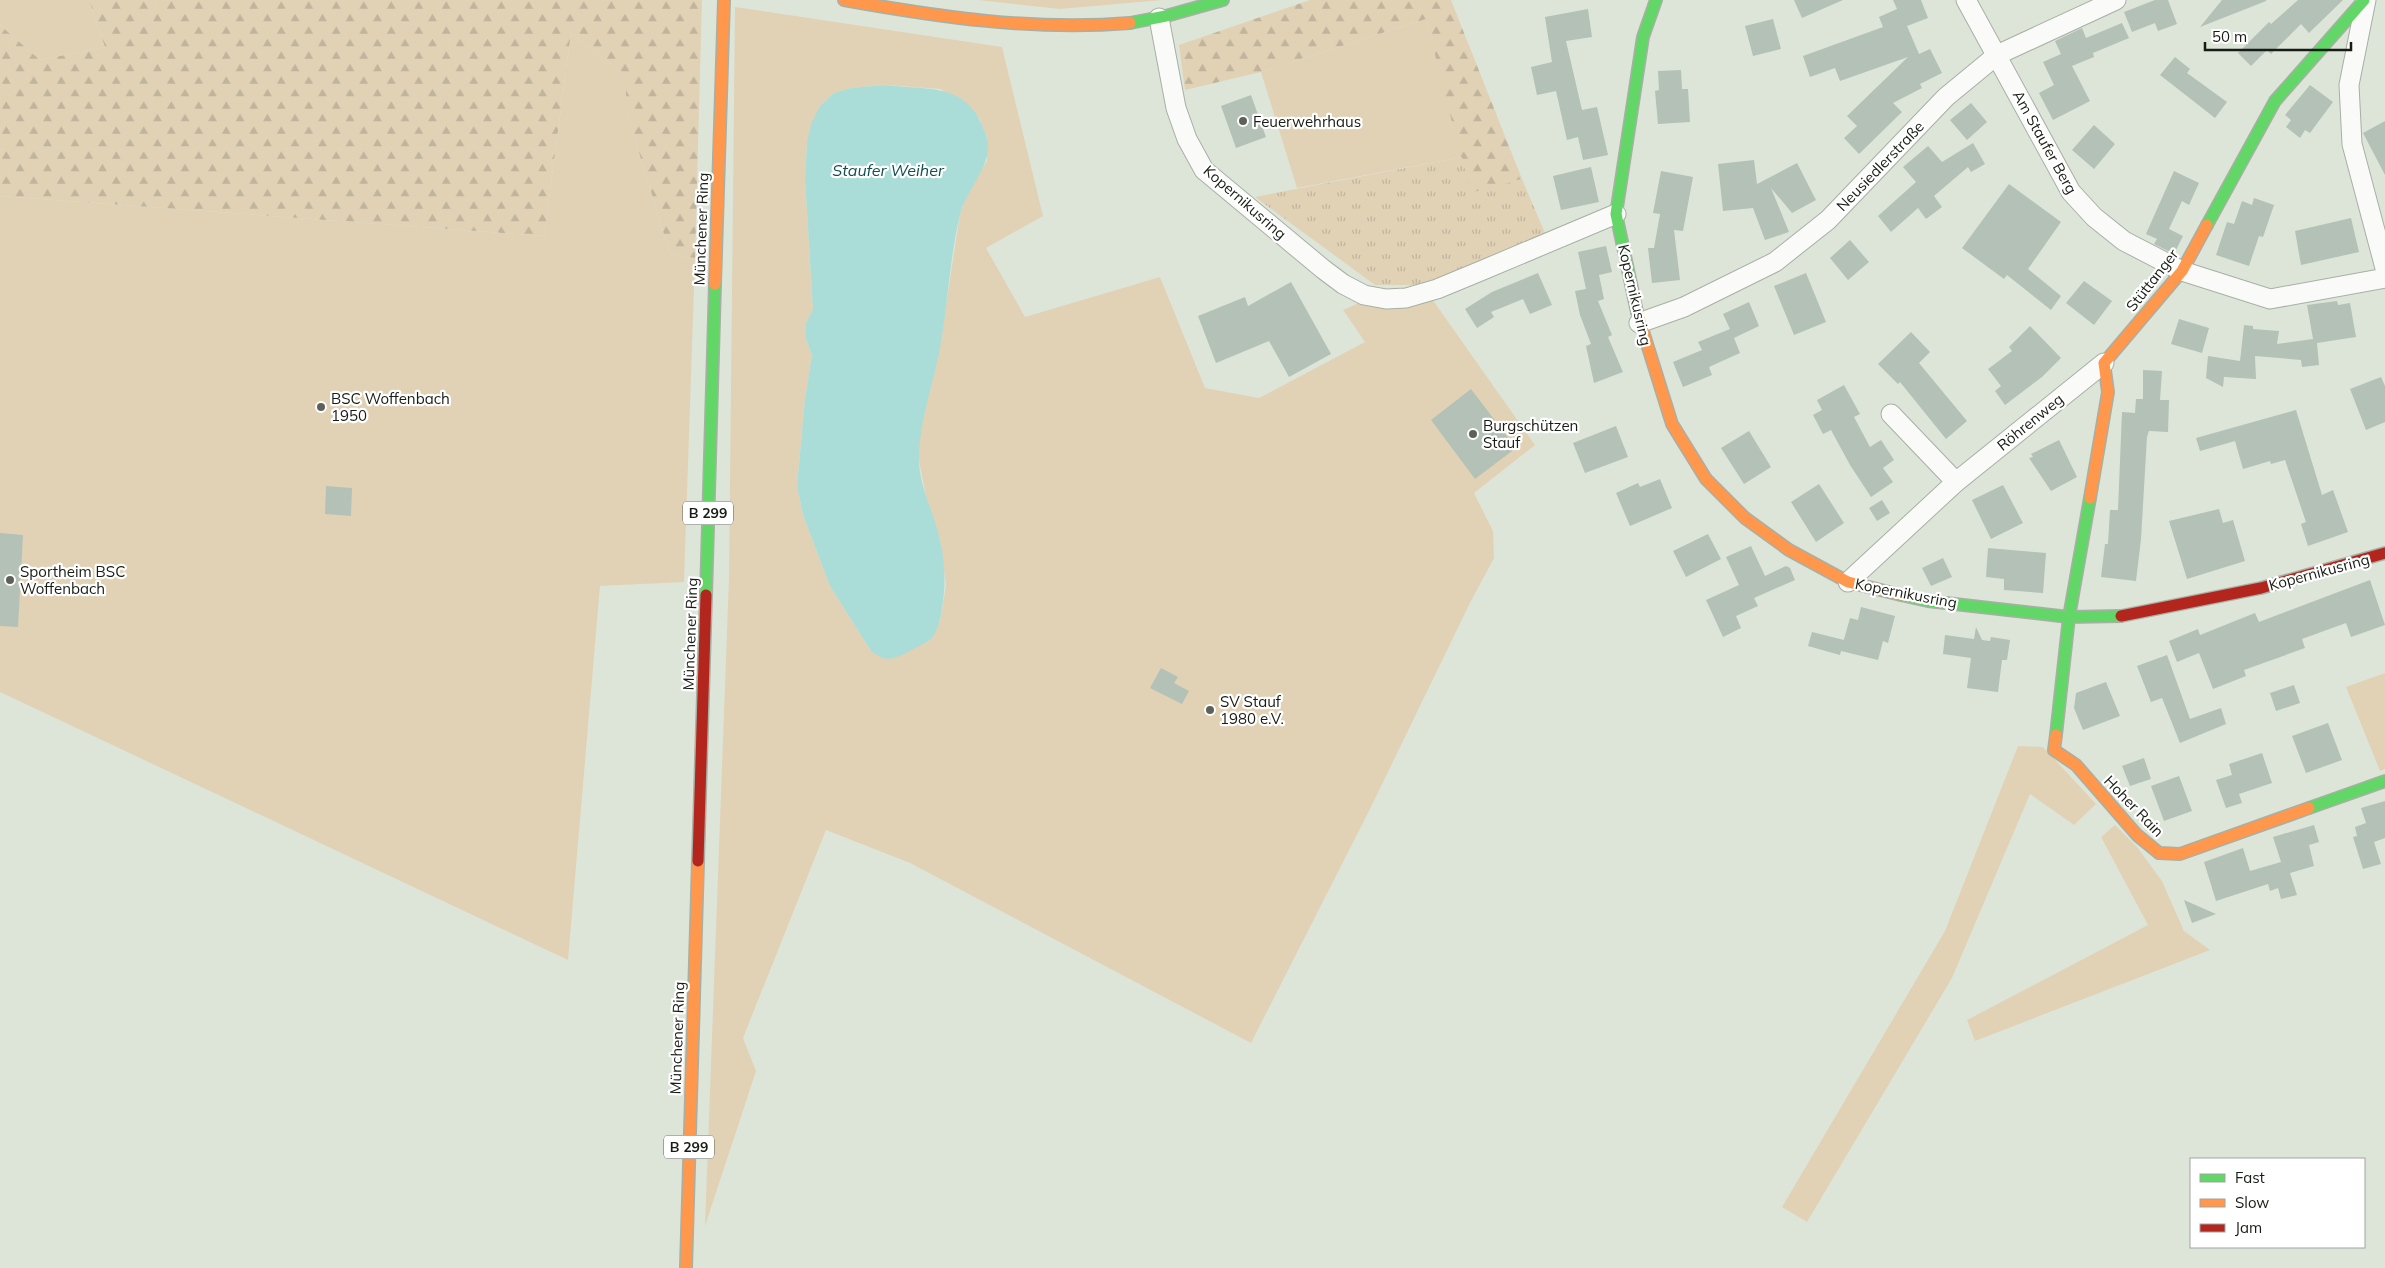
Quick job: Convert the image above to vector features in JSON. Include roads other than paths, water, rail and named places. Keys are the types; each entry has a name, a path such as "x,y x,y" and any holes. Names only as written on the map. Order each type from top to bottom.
{"street":[{"name":"Münchener Ring","path":"686,1268 724,0"},
{"path":"844,0 919,14 1034,25 1095,26 1159,18 1223,0"},
{"name":"Kopernikusring","path":"1656,0 1643,37 1616,214 1639,323 1672,424 1706,479 1745,518 1789,550 1848,582 1928,601 2069,618 2118,618 2261,588 2385,554"},
{"name":"Am Staufer Berg","path":"1966,0 2071,192 2094,217 2124,241 2182,271 2270,299 2385,278"},
{"name":"Neusiedlerstraße","path":"1639,323 1684,307 1775,262 1828,220 1946,97 1997,55 2116,0"},
{"path":"2365,0 2349,86 2352,144 2385,268"},
{"name":"Stüttanger","path":"2104,363 2182,271 2275,101 2365,0"},
{"name":"Kopernikusring","path":"1159,18 1176,108 1187,139 1204,170 1323,269 1343,284 1364,296 1386,299 1406,298 1438,289 1616,214"},
{"path":"2069,618 2108,392 2104,363"},
{"name":"Röhrenweg","path":"1848,582 1956,482 2104,363"},
{"path":"1891,414 1956,482"},
{"name":"Hoher Rain","path":"2069,618 2054,750 2076,765 2137,835 2159,853 2180,854 2385,781"}],"water":[{"name":"Staufer Weiher","path":"885,85 933,89 959,97 969,105 978,118 986,135 988,145 984,165 963,205 960,215 941,342 920,439 919,464 921,475 940,540 943,557 944,582 941,616 931,639 902,655 889,659 880,657 871,651 830,586 803,515 797,486 805,399 812,355 806,339 806,323 813,309 805,179 807,143 811,124 820,106 834,93 851,88"}],"place":[{"name":"Feuerwehrhaus","path":"1243,121"},
{"name":"BSC Woffenbach 1950","path":"321,407"},
{"name":"Burgschützen Stauf","path":"1473,434"},
{"name":"Sportheim BSC Woffenbach","path":"10,580"},
{"name":"SV Stauf 1980 e.V.","path":"1210,710"}]}
